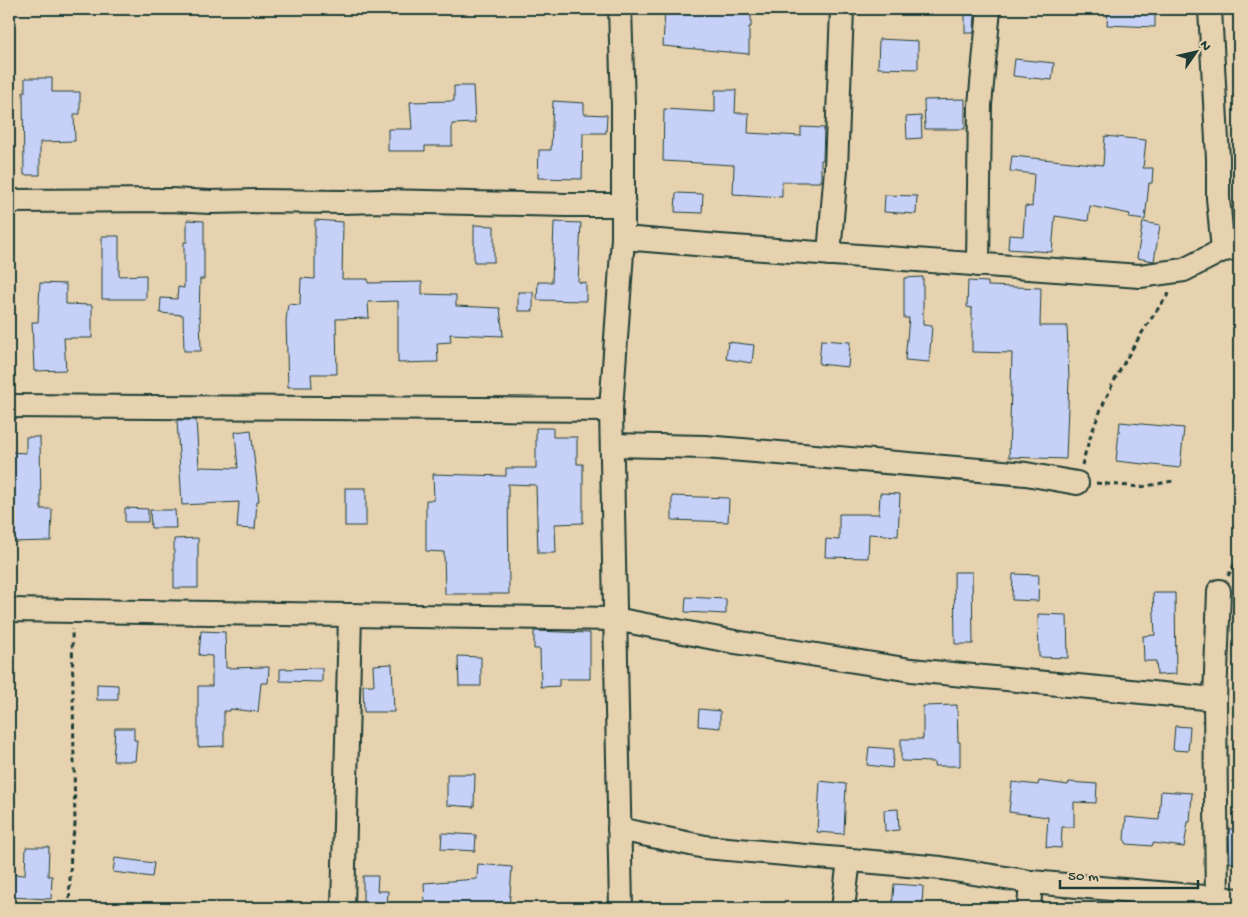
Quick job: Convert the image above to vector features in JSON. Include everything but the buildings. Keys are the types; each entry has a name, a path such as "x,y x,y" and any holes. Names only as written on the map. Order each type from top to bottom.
{"street":[{"path":"620,9 624,205 611,410 621,908"},
{"path":"829,254 836,170 842,9"},
{"path":"978,265 980,105 989,9"},
{"path":"623,238 1140,276 1184,270 1231,249 1218,198 1218,159 1210,9"},
{"path":"9,201 390,201 624,205"},
{"path":"9,406 611,410"},
{"path":"612,445 705,447 779,453 1026,474 1077,483"},
{"path":"1217,904 1214,699 1219,591"},
{"path":"9,610 615,619 735,642 911,670 1214,699"},
{"path":"343,908 350,615"},
{"path":"619,829 705,847 941,868 1031,882 1217,904 1239,900"},
{"path":"843,908 849,860"},
{"path":"1029,908 1031,882"}],"path":[{"path":"1174,481 1140,487 1106,483 1077,483 1089,437 1107,395 1137,340 1184,270"},
{"path":"69,908 70,850 74,826 72,611"}]}
